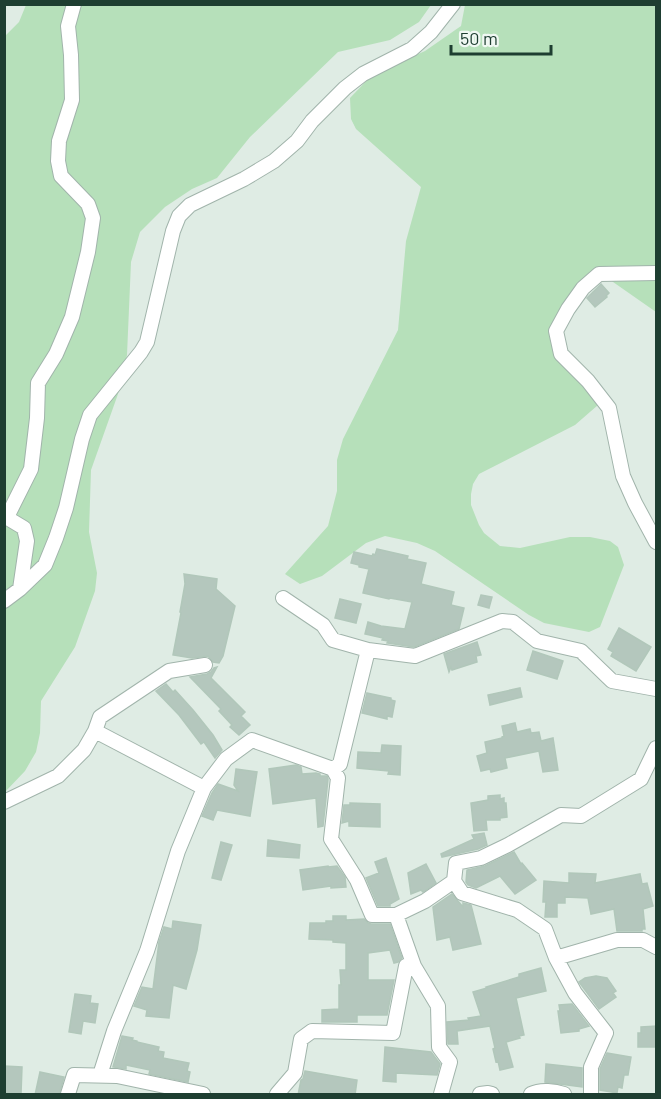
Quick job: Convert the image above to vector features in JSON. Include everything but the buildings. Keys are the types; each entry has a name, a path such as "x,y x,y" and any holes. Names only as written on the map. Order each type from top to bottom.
{"street":[{"path":"20,589 27,541 24,528 9,519 8,514 31,469 37,418 38,382 56,354 72,317 88,252 93,218 88,204 61,176 58,161 59,141 72,100 68,26 74,4"},
{"path":"4,601 45,565 66,508 90,415 147,342 172,231 179,216 190,205 244,179 274,161 297,141 312,121 345,88 363,74 412,49 431,32 453,4"},
{"path":"657,273 599,274 583,288 556,331 561,354 588,381 609,408 623,476 657,542"},
{"path":"283,598 323,625 333,640 368,650 415,656 501,621 513,622 537,641 581,651 612,681 657,689"},
{"path":"333,769 340,764 368,650"},
{"path":"4,802 58,776 84,750 100,717 169,671 205,665"},
{"path":"95,731 204,788"},
{"path":"100,1076 114,1031 147,951 178,851 204,788 226,759 252,740 333,769 338,778 331,839 357,880 372,915 396,915 425,901 454,881"},
{"path":"591,1095 591,1067 606,1033 575,993 556,958 545,929 517,910 462,893 454,881 456,863 481,858 561,815 581,816 641,779 657,748"},
{"path":"396,915 414,966 438,1006 440,1047 450,1062 441,1095"},
{"path":"556,958 617,940 643,940 657,947"},
{"path":"277,1095 295,1073 301,1039 312,1031 393,1033 406,966 414,966"},
{"path":"68,1095 74,1075 117,1076 203,1095"},
{"path":"531,1095 536,1092 556,1092 564,1095"},
{"path":"480,1095 488,1093 492,1095"}],"green space":[{"path":"26,5 431,5 419,22 390,40 338,52 250,137 217,178 192,189 165,207 140,232 131,262 127,355 118,394 91,470 89,532 97,573 95,591 75,647 41,701 40,733 36,752 25,771 5,792 5,36 19,22"},
{"path":"465,5 656,5 656,312 603,275 553,326 558,347 600,395 598,405 575,425 479,474 473,484 471,494 471,505 479,525 484,533 500,546 520,548 570,537 590,537 610,541 618,547 624,565 600,627 589,632 544,623 435,551 417,543 385,536 366,543 322,576 300,584 285,574 328,526 337,491 337,460 343,439 398,330 406,241 421,187 356,129 351,119 350,98 373,74 425,51 461,26"}]}
